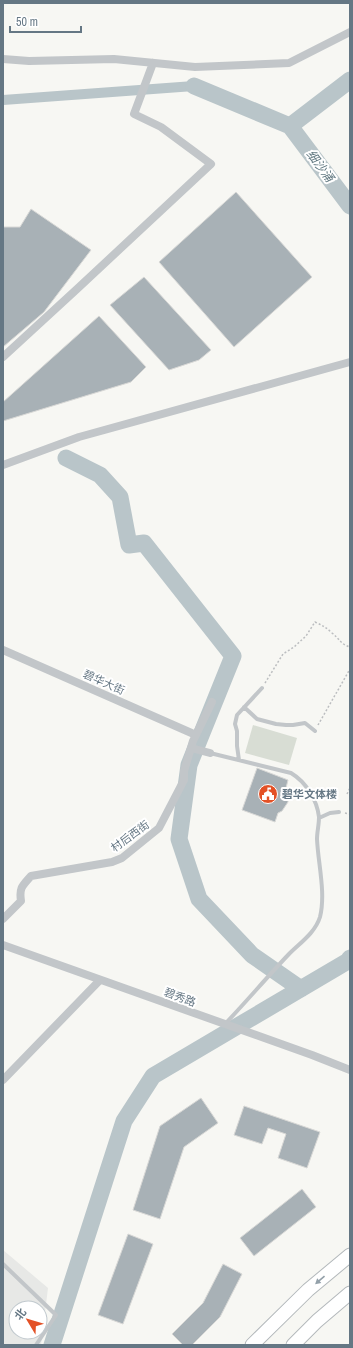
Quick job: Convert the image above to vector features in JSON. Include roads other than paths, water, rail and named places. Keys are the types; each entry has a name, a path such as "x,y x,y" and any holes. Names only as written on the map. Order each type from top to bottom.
{"main road":[{"path":"252,1345 308,1290 350,1255"},
{"path":"293,1345 317,1321 350,1293"}],"street":[{"path":"3,59 114,59 194,67 289,63 350,32"},
{"path":"3,357 211,164 161,126 134,114 153,63"},
{"path":"3,465 79,437 350,362"},
{"name":"碧华大街","path":"3,650 196,735"},
{"name":"村后西街","path":"3,919 21,901 20,891 23,884 31,876 112,862 122,858 159,828 184,780 184,771 196,735 212,702"},
{"path":"192,748 210,753"},
{"name":"碧秀路","path":"3,945 350,1070"},
{"path":"3,1080 100,980"}],"lane":[{"path":"239,760 237,731 235,724 237,715 262,688"},
{"path":"244,707 258,719 286,725 305,723 315,731"},
{"path":"210,753 291,773 299,778 312,794 317,806 319,818 317,838 322,891 319,919 313,930 225,1024"},
{"path":"319,818 330,813 339,812"},
{"path":"3,1264 56,1316 36,1345"}],"waterway":[{"path":"194,86 290,126 350,80"},
{"path":"3,100 194,86"},
{"name":"细沙涌","path":"290,126 350,206"},
{"path":"66,458 100,475 120,497 129,545 144,543 233,656 189,765 179,839 199,899 252,955 301,989"},
{"path":"52,1345 124,1121 153,1076 348,961 350,958"}],"place":[{"name":"碧华文体楼","path":"268,794"}]}
